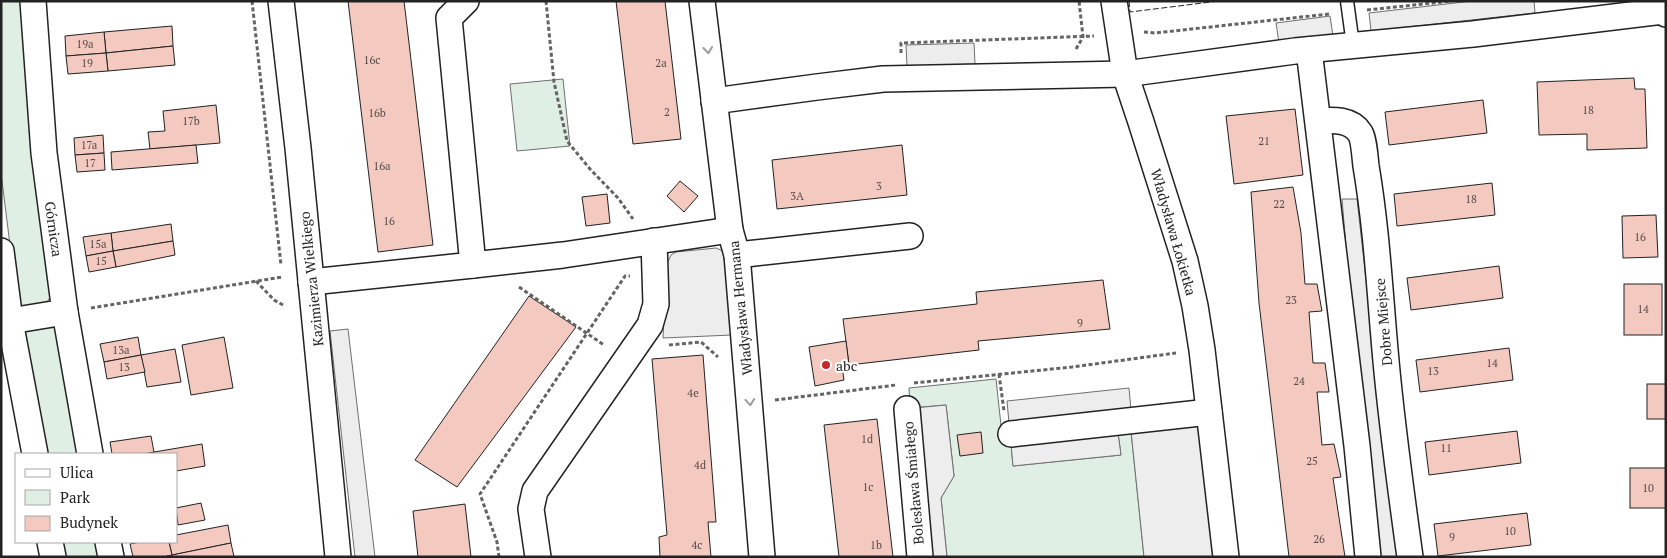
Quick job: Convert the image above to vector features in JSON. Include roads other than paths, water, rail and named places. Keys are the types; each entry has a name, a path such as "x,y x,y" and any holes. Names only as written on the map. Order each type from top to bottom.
{"street":[{"name":"Górnicza","path":"33,1 44,153 65,312 90,453"},
{"name":"Kazimierza Wielkiego","path":"281,1 338,557"},
{"name":"Władysława Hermana","path":"702,1 730,230 737,255 762,557"},
{"name":"Władysława Łokietka","path":"1114,1 1124,74 1142,122 1185,261 1196,306 1226,557"},
{"path":"454,7 473,265"},
{"path":"714,102 817,87 883,80 1124,74 1309,50 1473,34 1661,9"},
{"path":"1309,50 1319,121 1368,557"},
{"name":"Dobre Miejsce","path":"1319,121 1332,120 1350,123 1361,134 1372,201 1390,397 1410,557"},
{"path":"311,282 563,255 730,230"},
{"path":"737,255 910,236"},
{"path":"538,557 531,509 535,491 650,325 656,304 655,277 649,242"},
{"path":"1,251 10,321 34,453"},
{"path":"10,321 65,312"},
{"name":"Bolesława Śmiałego","path":"906,409 920,557"},
{"path":"1011,434 1210,412"},
{"path":"50,543 53,557"},
{"path":"108,543 111,557"}],"lane":[{"path":"1347,7 1353,46"}],"place":[{"name":"abc","path":"826,365"}]}
